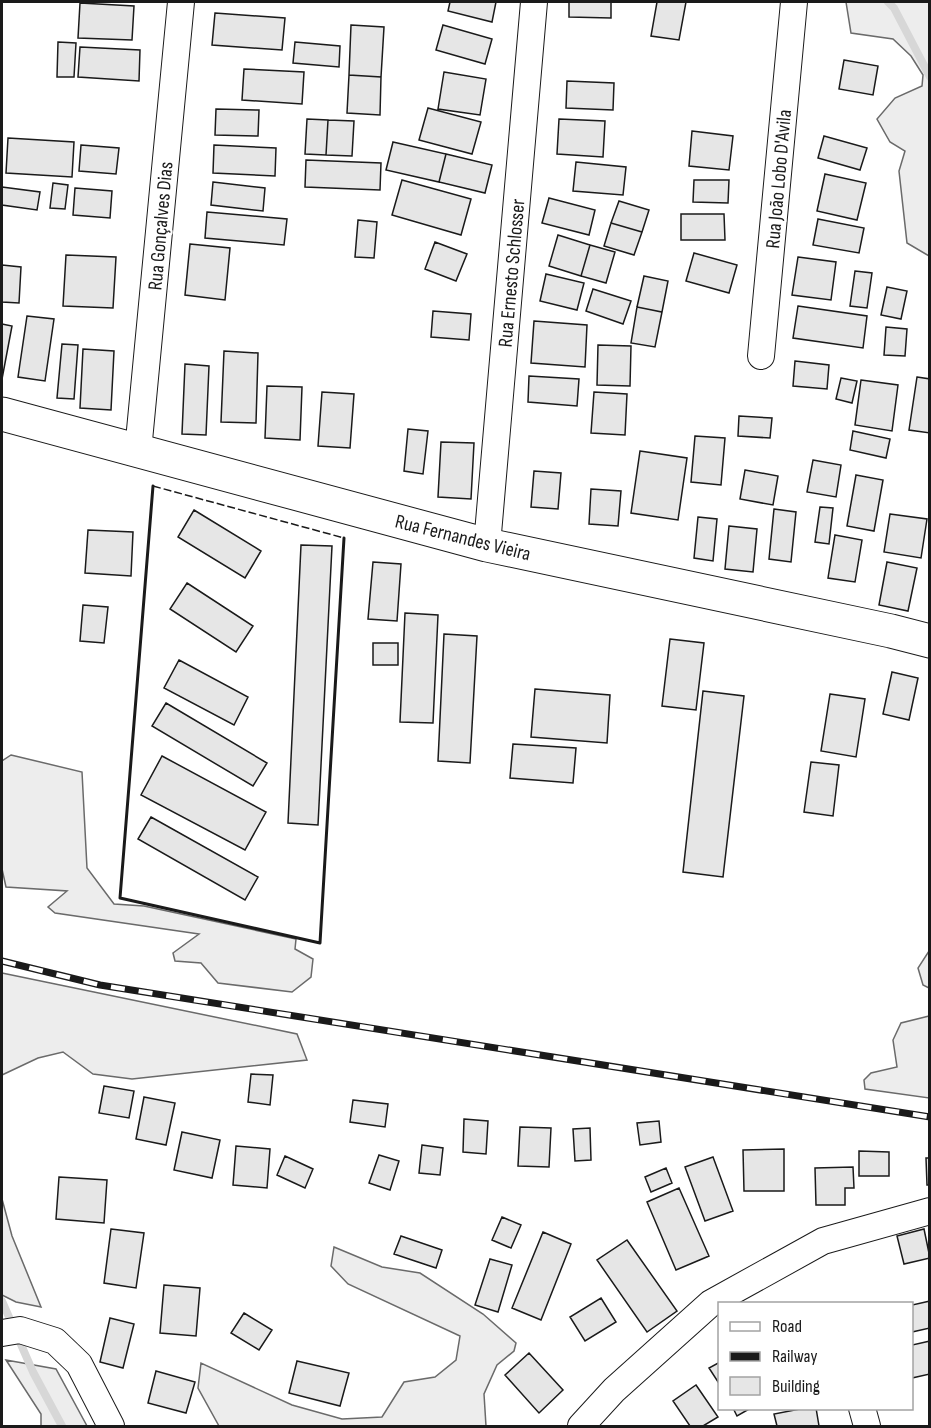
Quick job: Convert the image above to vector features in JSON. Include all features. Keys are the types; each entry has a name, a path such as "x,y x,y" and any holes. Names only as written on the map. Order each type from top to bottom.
{"street":[{"name":"Rua Gonçalves Dias","path":"138,451 181,2"},
{"name":"Rua Ernesto Schlosser","path":"487,545 534,2"},
{"name":"Rua João Lobo D'Avila","path":"761,356 795,2"},
{"name":"Rua Fernandes Vieira","path":"2,414 487,545 930,641"},
{"path":"581,1426 614,1389 711,1304 823,1241 930,1211"},
{"path":"10,1332 55,1341 79,1364 111,1426"},
{"path":"863,1410 867,1426"}],"shaded area":[{"path":"846,2 929,2 929,256 907,243 899,171 905,151 890,142 877,119 895,98 922,86 923,75 911,56 893,39 851,33"},
{"path":"11,755 82,772 87,868 114,904 144,906 296,939 295,949 313,959 311,977 292,992 218,983 201,963 175,961 173,953 199,934 55,913 48,907 67,891 6,887 2,869 2,761"},
{"path":"929,951 929,988 923,985 918,968"},
{"path":"2,973 297,1034 307,1060 132,1079 93,1074 63,1052 38,1058 2,1075"},
{"path":"929,1016 929,1098 865,1089 864,1080 871,1073 897,1067 893,1040 901,1023"},
{"path":"2,1199 12,1236 41,1307 16,1302 2,1295"},
{"path":"334,1247 382,1267 420,1273 483,1314 516,1343 514,1351 497,1365 484,1394 486,1426 219,1426 198,1388 201,1363 292,1405 342,1419 382,1417 404,1382 435,1377 456,1360 460,1336 348,1284 331,1266"},
{"path":"6,1360 56,1369 87,1426 41,1426 41,1414"}],"building":[{"path":"450,2 496,2 492,22 448,11"},
{"path":"569,2 611,2 611,18 569,17"},
{"path":"657,2 686,2 679,40 651,36"},
{"path":"80,3 134,6 132,40 78,38"},
{"path":"215,13 285,18 282,50 212,45"},
{"path":"351,25 384,27 381,77 349,75"},
{"path":"443,25 492,39 485,64 436,50"},
{"path":"58,42 76,43 74,77 57,77"},
{"path":"295,42 340,46 339,67 293,63"},
{"path":"80,47 140,50 139,81 78,77"},
{"path":"844,60 878,66 873,95 839,89"},
{"path":"244,69 304,72 302,104 242,100"},
{"path":"444,72 486,79 480,115 438,109"},
{"path":"349,75 381,77 380,115 347,113"},
{"path":"567,81 614,83 613,110 566,108"},
{"path":"428,108 481,122 472,154 419,140"},
{"path":"216,109 259,110 258,136 215,135"},
{"path":"307,119 328,120 326,155 305,154"},
{"path":"559,119 605,121 603,157 557,154"},
{"path":"328,120 354,121 352,156 326,155"},
{"path":"692,131 733,136 729,170 689,166"},
{"path":"824,136 867,148 860,170 818,158"},
{"path":"8,138 74,142 72,177 6,173"},
{"path":"393,142 446,154 439,182 386,170"},
{"path":"81,145 119,148 116,174 79,171"},
{"path":"214,145 276,148 275,176 213,173"},
{"path":"446,154 492,165 485,193 439,182"},
{"path":"306,160 381,163 380,190 305,187"},
{"path":"576,162 626,167 623,195 573,191"},
{"path":"825,174 866,183 857,220 817,211"},
{"path":"402,180 471,199 461,235 392,215"},
{"path":"694,180 729,180 728,203 693,202"},
{"path":"213,182 265,188 263,211 211,205"},
{"path":"53,183 68,185 65,209 50,208"},
{"path":"2,187 40,192 37,210 2,205"},
{"path":"75,188 112,191 110,218 73,215"},
{"path":"549,198 595,210 589,235 542,223"},
{"path":"619,201 649,210 642,232 611,223"},
{"path":"207,212 287,219 284,245 205,238"},
{"path":"681,214 724,214 725,240 681,240"},
{"path":"818,219 864,228 859,253 813,245"},
{"path":"358,220 377,222 374,258 355,257"},
{"path":"611,223 642,232 634,255 604,246"},
{"path":"558,235 590,245 581,276 549,266"},
{"path":"435,242 467,254 456,281 425,269"},
{"path":"190,244 230,248 225,300 185,295"},
{"path":"590,245 615,252 606,283 581,276"},
{"path":"694,253 737,265 729,293 686,281"},
{"path":"66,255 116,257 113,308 63,306"},
{"path":"798,257 836,262 831,300 792,295"},
{"path":"2,265 21,267 19,303 2,302"},
{"path":"855,271 872,273 867,308 850,306"},
{"path":"546,274 584,283 577,310 540,301"},
{"path":"644,276 668,281 662,312 637,307"},
{"path":"887,287 907,291 901,319 881,315"},
{"path":"593,289 631,301 623,324 586,311"},
{"path":"798,306 867,316 863,348 793,338"},
{"path":"637,307 662,312 655,347 631,343"},
{"path":"433,311 471,314 469,340 431,337"},
{"path":"27,316 54,319 45,381 18,377"},
{"path":"534,321 587,325 585,367 531,363"},
{"path":"2,324 12,326 2,379"},
{"path":"886,327 907,329 905,356 884,355"},
{"path":"62,344 78,345 74,399 57,398"},
{"path":"598,345 631,346 630,386 597,385"},
{"path":"83,349 114,351 111,410 80,408"},
{"path":"224,351 258,353 256,423 221,422"},
{"path":"795,361 829,365 827,389 793,386"},
{"path":"185,364 209,366 206,435 182,434"},
{"path":"529,376 579,379 577,406 528,402"},
{"path":"917,377 930,379 930,433 909,430"},
{"path":"841,378 857,381 852,403 836,399"},
{"path":"861,380 898,385 892,431 855,425"},
{"path":"267,386 302,387 300,440 265,438"},
{"path":"322,392 354,394 350,448 318,446"},
{"path":"594,392 627,394 625,435 591,433"},
{"path":"739,416 772,418 770,438 738,436"},
{"path":"408,429 428,431 423,474 404,471"},
{"path":"853,431 890,439 886,458 850,450"},
{"path":"695,436 725,438 721,485 691,482"},
{"path":"441,442 474,443 471,499 438,497"},
{"path":"640,451 687,458 678,520 631,513"},
{"path":"813,460 841,465 836,497 807,492"},
{"path":"745,470 778,476 773,505 740,499"},
{"path":"534,471 561,473 558,509 531,507"},
{"path":"856,475 883,480 874,531 847,526"},
{"path":"591,489 621,491 618,526 589,524"},
{"path":"820,507 833,508 829,544 815,542"},
{"path":"774,509 796,512 791,562 769,559"},
{"path":"194,510 261,551 245,578 178,537"},
{"path":"890,514 927,519 921,558 884,552"},
{"path":"698,517 717,519 713,561 694,558"},
{"path":"729,526 757,529 753,572 725,569"},
{"path":"88,530 133,532 131,576 85,573"},
{"path":"835,535 862,540 855,582 828,578"},
{"path":"301,545 332,546 318,825 288,823"},
{"path":"373,562 401,564 397,621 368,619"},
{"path":"887,562 917,568 908,611 879,605"},
{"path":"187,583 253,626 236,652 170,609"},
{"path":"83,605 108,607 104,643 80,641"},
{"path":"405,613 438,615 433,723 400,722"},
{"path":"444,634 477,636 470,763 438,761"},
{"path":"670,639 704,643 696,710 662,706"},
{"path":"373,643 398,643 398,665 373,665"},
{"path":"179,660 248,697 234,725 164,688"},
{"path":"892,672 918,678 909,720 883,714"},
{"path":"535,689 610,695 607,743 531,737"},
{"path":"703,691 744,696 723,877 683,872"},
{"path":"830,694 865,699 856,757 821,751"},
{"path":"166,703 267,763 253,786 152,726"},
{"path":"513,744 576,748 573,783 510,778"},
{"path":"162,756 266,812 245,850 141,795"},
{"path":"811,762 839,765 833,816 804,812"},
{"path":"151,817 258,877 245,900 138,839"},
{"path":"251,1074 273,1075 270,1105 248,1102"},
{"path":"104,1086 134,1091 129,1118 99,1113"},
{"path":"144,1097 175,1103 166,1145 136,1139"},
{"path":"353,1100 388,1104 385,1127 350,1122"},
{"path":"464,1119 488,1121 486,1154 463,1152"},
{"path":"659,1121 661,1142 640,1145 637,1123"},
{"path":"520,1127 551,1128 549,1167 518,1166"},
{"path":"590,1128 591,1160 575,1161 573,1129"},
{"path":"182,1132 220,1140 212,1178 174,1170"},
{"path":"422,1145 443,1148 440,1175 419,1173"},
{"path":"236,1146 270,1149 267,1188 233,1185"},
{"path":"784,1149 784,1191 744,1191 743,1150"},
{"path":"859,1151 889,1152 889,1176 859,1176"},
{"path":"379,1155 399,1161 390,1190 369,1183"},
{"path":"285,1156 313,1169 305,1188 277,1175"},
{"path":"713,1157 733,1211 705,1221 685,1167"},
{"path":"926,1158 930,1158 930,1185 927,1185"},
{"path":"853,1167 854,1188 845,1188 845,1205 816,1205 815,1168"},
{"path":"666,1168 672,1183 651,1192 645,1177"},
{"path":"59,1177 107,1180 104,1223 56,1219"},
{"path":"679,1188 709,1256 676,1270 647,1202"},
{"path":"502,1217 521,1225 511,1248 492,1240"},
{"path":"111,1229 144,1233 136,1288 104,1283"},
{"path":"924,1229 930,1258 904,1264 897,1236"},
{"path":"543,1232 571,1244 541,1320 512,1308"},
{"path":"401,1236 442,1250 436,1268 394,1254"},
{"path":"627,1240 677,1311 647,1332 597,1260"},
{"path":"490,1259 512,1265 498,1312 475,1305"},
{"path":"164,1285 200,1288 196,1336 160,1333"},
{"path":"601,1298 616,1322 585,1341 570,1317"},
{"path":"930,1301 930,1328 913,1332 913,1305"},
{"path":"244,1313 272,1330 259,1350 231,1333"},
{"path":"110,1318 134,1324 123,1368 100,1362"},
{"path":"930,1341 930,1374 913,1378 913,1345"},
{"path":"529,1353 563,1390 539,1413 505,1375"},
{"path":"297,1361 349,1373 340,1406 289,1393"},
{"path":"718,1363 718,1382 709,1368"},
{"path":"156,1371 195,1382 186,1413 148,1403"},
{"path":"696,1385 718,1417 703,1426 690,1426 673,1401"},
{"path":"734,1410 748,1410 737,1416"},
{"path":"795,1410 816,1410 819,1426 777,1426 774,1414"}],"waterway":[{"path":"888,2 894,8 930,77"},
{"path":"2,1301 33,1372 62,1426"}],"railway":[{"path":"2,961 100,985 930,1117"}],"fence":[{"path":"153,486 344,538"}],"wall":[{"path":"153,486 120,898 320,943 344,538"}]}
